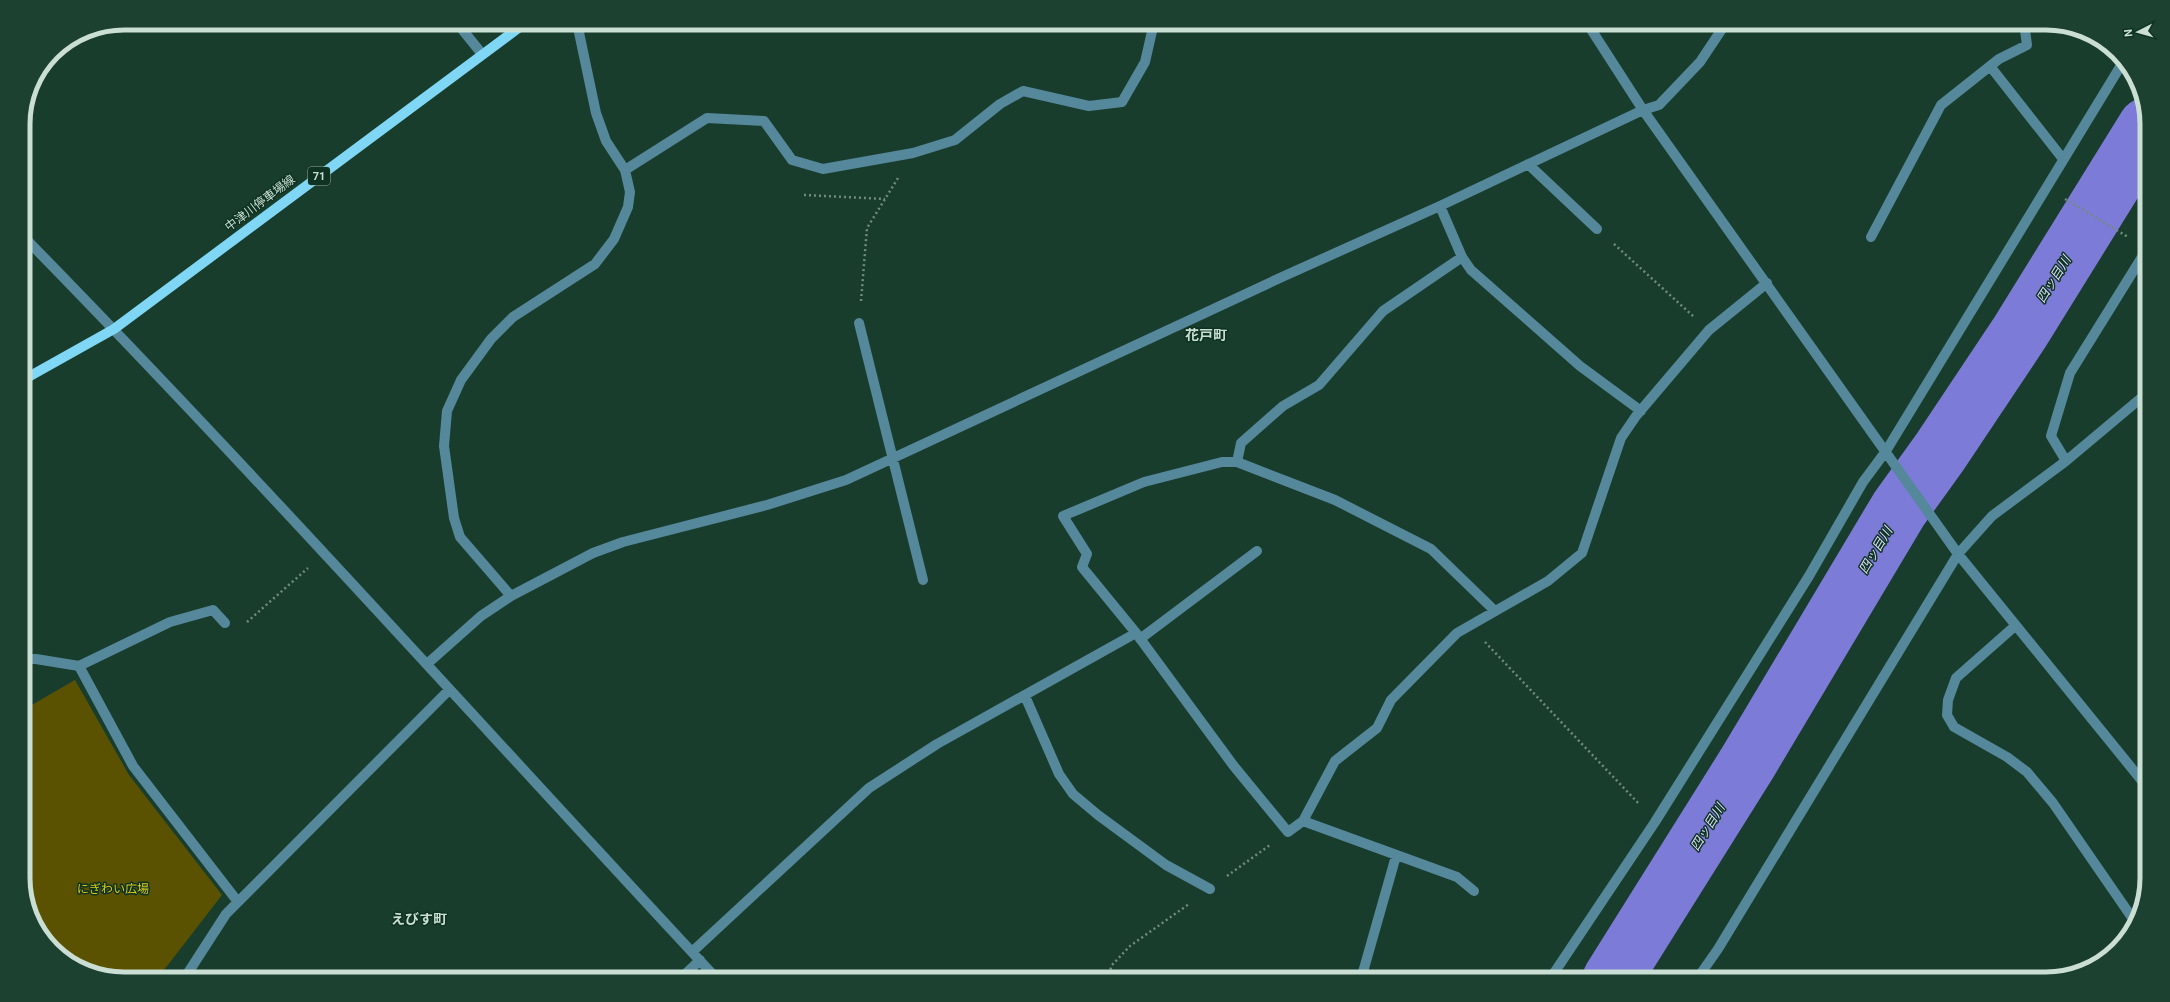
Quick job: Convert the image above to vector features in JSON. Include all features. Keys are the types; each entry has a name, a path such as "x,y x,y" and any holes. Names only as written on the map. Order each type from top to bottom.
{"main road":[{"name":"中津川停車場線","path":"30,376 114,329 515,30"}],"street":[{"path":"463,30 482,54"},
{"path":"511,596 460,536 454,518 444,446 446,411 461,380 491,339 513,317 595,264 609,245 628,207 630,192 625,170 606,140 596,113 578,30"},
{"path":"625,170 707,118 764,121 792,160 823,169 913,153 955,140 1000,104 1023,91 1089,106 1122,102 1145,62 1152,30"},
{"path":"1592,30 1643,110 1767,282 1958,554 2140,778"},
{"path":"427,664 481,616 511,596 593,553 623,542 766,505 846,480 1275,280 1440,206 1643,110 1659,105 1700,62 1721,30"},
{"path":"1871,237 1941,105 1999,59 2027,45 2025,30"},
{"path":"1990,66 2063,159"},
{"path":"1555,972 1655,822 1804,583 1863,482 1886,452 2120,67"},
{"path":"1528,164 1597,229"},
{"path":"1440,206 1462,257 1471,270 1580,366 1641,411"},
{"path":"30,243 114,329 325,554 427,664 449,690 711,972"},
{"path":"1237,462 1241,443 1283,406 1319,385 1383,311 1462,257"},
{"path":"2066,462 2051,436 2070,373 2140,260"},
{"path":"1495,611 1431,549 1335,500 1237,462 1222,462 1144,482 1063,516 1087,554 1082,567 1138,636 1233,765 1288,832 1303,821 1335,761 1377,728 1391,700 1457,633 1548,581 1582,553 1621,438 1641,411 1709,330 1767,282"},
{"path":"859,323 894,458 923,580"},
{"path":"1702,972 1718,950 1958,554 1992,516 2066,462 2140,399"},
{"path":"692,952 869,788 937,744 1138,636 1257,551"},
{"path":"30,659 79,666 170,622 213,610 225,623"},
{"path":"2015,626 1956,678 1948,700 1947,715 1954,727 2007,757 2027,772 2053,803 2131,917"},
{"path":"79,666 133,766 238,902"},
{"path":"189,972 226,914 449,690"},
{"path":"1025,696 1059,774 1073,794 1098,815 1166,865 1210,889"},
{"path":"1303,821 1457,877 1474,891"},
{"path":"1363,972 1396,856"},
{"path":"687,972 700,960"}],"path":[{"path":"859,323 868,228 913,153"},
{"path":"2046,188 2133,240"},
{"path":"804,195 886,198"},
{"path":"1597,229 1709,330"},
{"path":"225,623 238,630 325,554"},
{"path":"1470,626 1655,822"},
{"path":"1099,972 1110,971"}],"green space":[{"name":"にぎわい広場","path":"75,680 129,775 222,895 162,972 118,972 88,965 67,953 49,935 37,914 30,884 30,706"}],"waterway":[{"name":"四ッ目川","path":"1616,972 1748,762 1899,509 1940,452 2020,332 2140,138"}],"district":[{"name":"花戸町","path":"1206,335"},
{"name":"えびす町","path":"419,919"}]}
